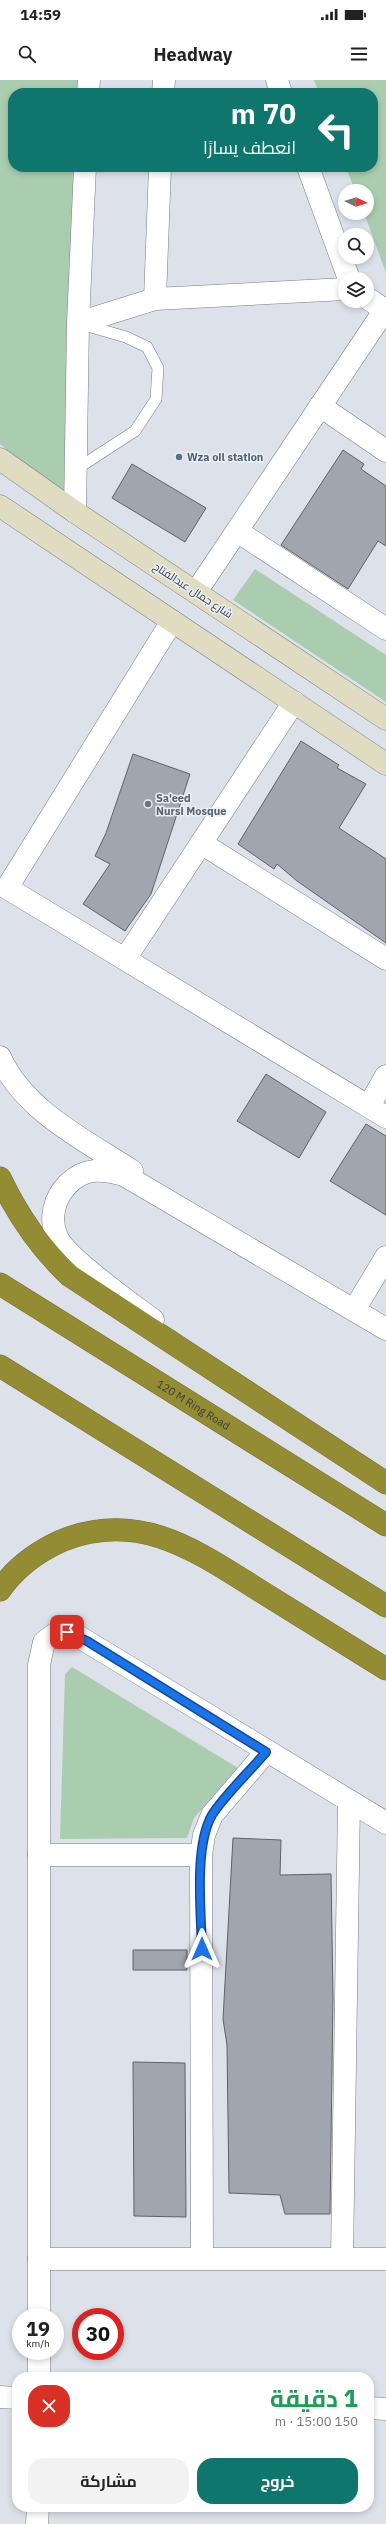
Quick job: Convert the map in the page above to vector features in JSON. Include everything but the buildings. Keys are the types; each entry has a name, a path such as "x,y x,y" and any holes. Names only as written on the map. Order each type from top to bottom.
{"highway":[{"path":"0,1178 30,1232 48,1255 70,1276 386,1483"},
{"name":"120 M Ring Road","path":"0,1284 386,1525"},
{"path":"0,1366 386,1606"},
{"path":"0,1590 34,1556 74,1537 110,1529 158,1535 195,1551 386,1669"}],"main road":[{"name":"شارع جمال عبدالفتاح","path":"0,459 75,512 386,719"},
{"path":"0,506 386,764"}],"street":[{"path":"75,512 78,323 85,172"},
{"path":"155,299 160,172"},
{"path":"310,172 346,272"},
{"path":"78,323 155,299 338,289"},
{"path":"196,592 385,309 374,302"},
{"path":"320,406 386,451"},
{"path":"237,531 386,629"},
{"path":"172,621 7,888 377,1112 386,1076"},
{"path":"125,959 294,702"},
{"path":"201,843 386,959"},
{"path":"0,1057 29,1099 52,1118 219,1230"},
{"path":"233,1382 70,1253 57,1238 53,1217 58,1196 69,1183 94,1170 106,1170 124,1175 386,1329"},
{"path":"354,1310 386,1257"},
{"path":"39,2308 39,1665 44,1642 52,1635 67,1632 87,1641 266,1752 386,1824"},
{"path":"202,2259 201,1855 204,1834 212,1815 266,1752"},
{"path":"342,2259 349,1802"},
{"path":"40,1855 201,1855"},
{"path":"39,2259 386,2259"},
{"path":"39,2360 39,2372"},
{"path":"0,2398 12,2398"},
{"path":"374,2408 386,2409"},
{"path":"37,2524 38,2512"}],"lane":[{"path":"75,470 135,431 156,399 158,368 147,347 126,337 78,323"}],"green space":[{"path":"0,80 83,80 82,88 8,88 8,172 79,172 65,497 0,444"},
{"path":"314,80 386,80 386,273 374,240 374,228 370,228 367,220 374,220 374,184 352,184 348,172 378,172 378,88 317,88"},
{"path":"255,569 386,655 386,702 233,600"},
{"path":"72,1667 238,1768 194,1818 187,1838 60,1839 65,1674"}],"place":[{"name":"Wza oil station","path":"179,457"},
{"name":"Sa'eed Nursi Mosque","path":"148,804"}],"route":[{"path":"67,1632 87,1641 148,1681 266,1752 212,1815 204,1834 201,1855 202,1949"}]}
